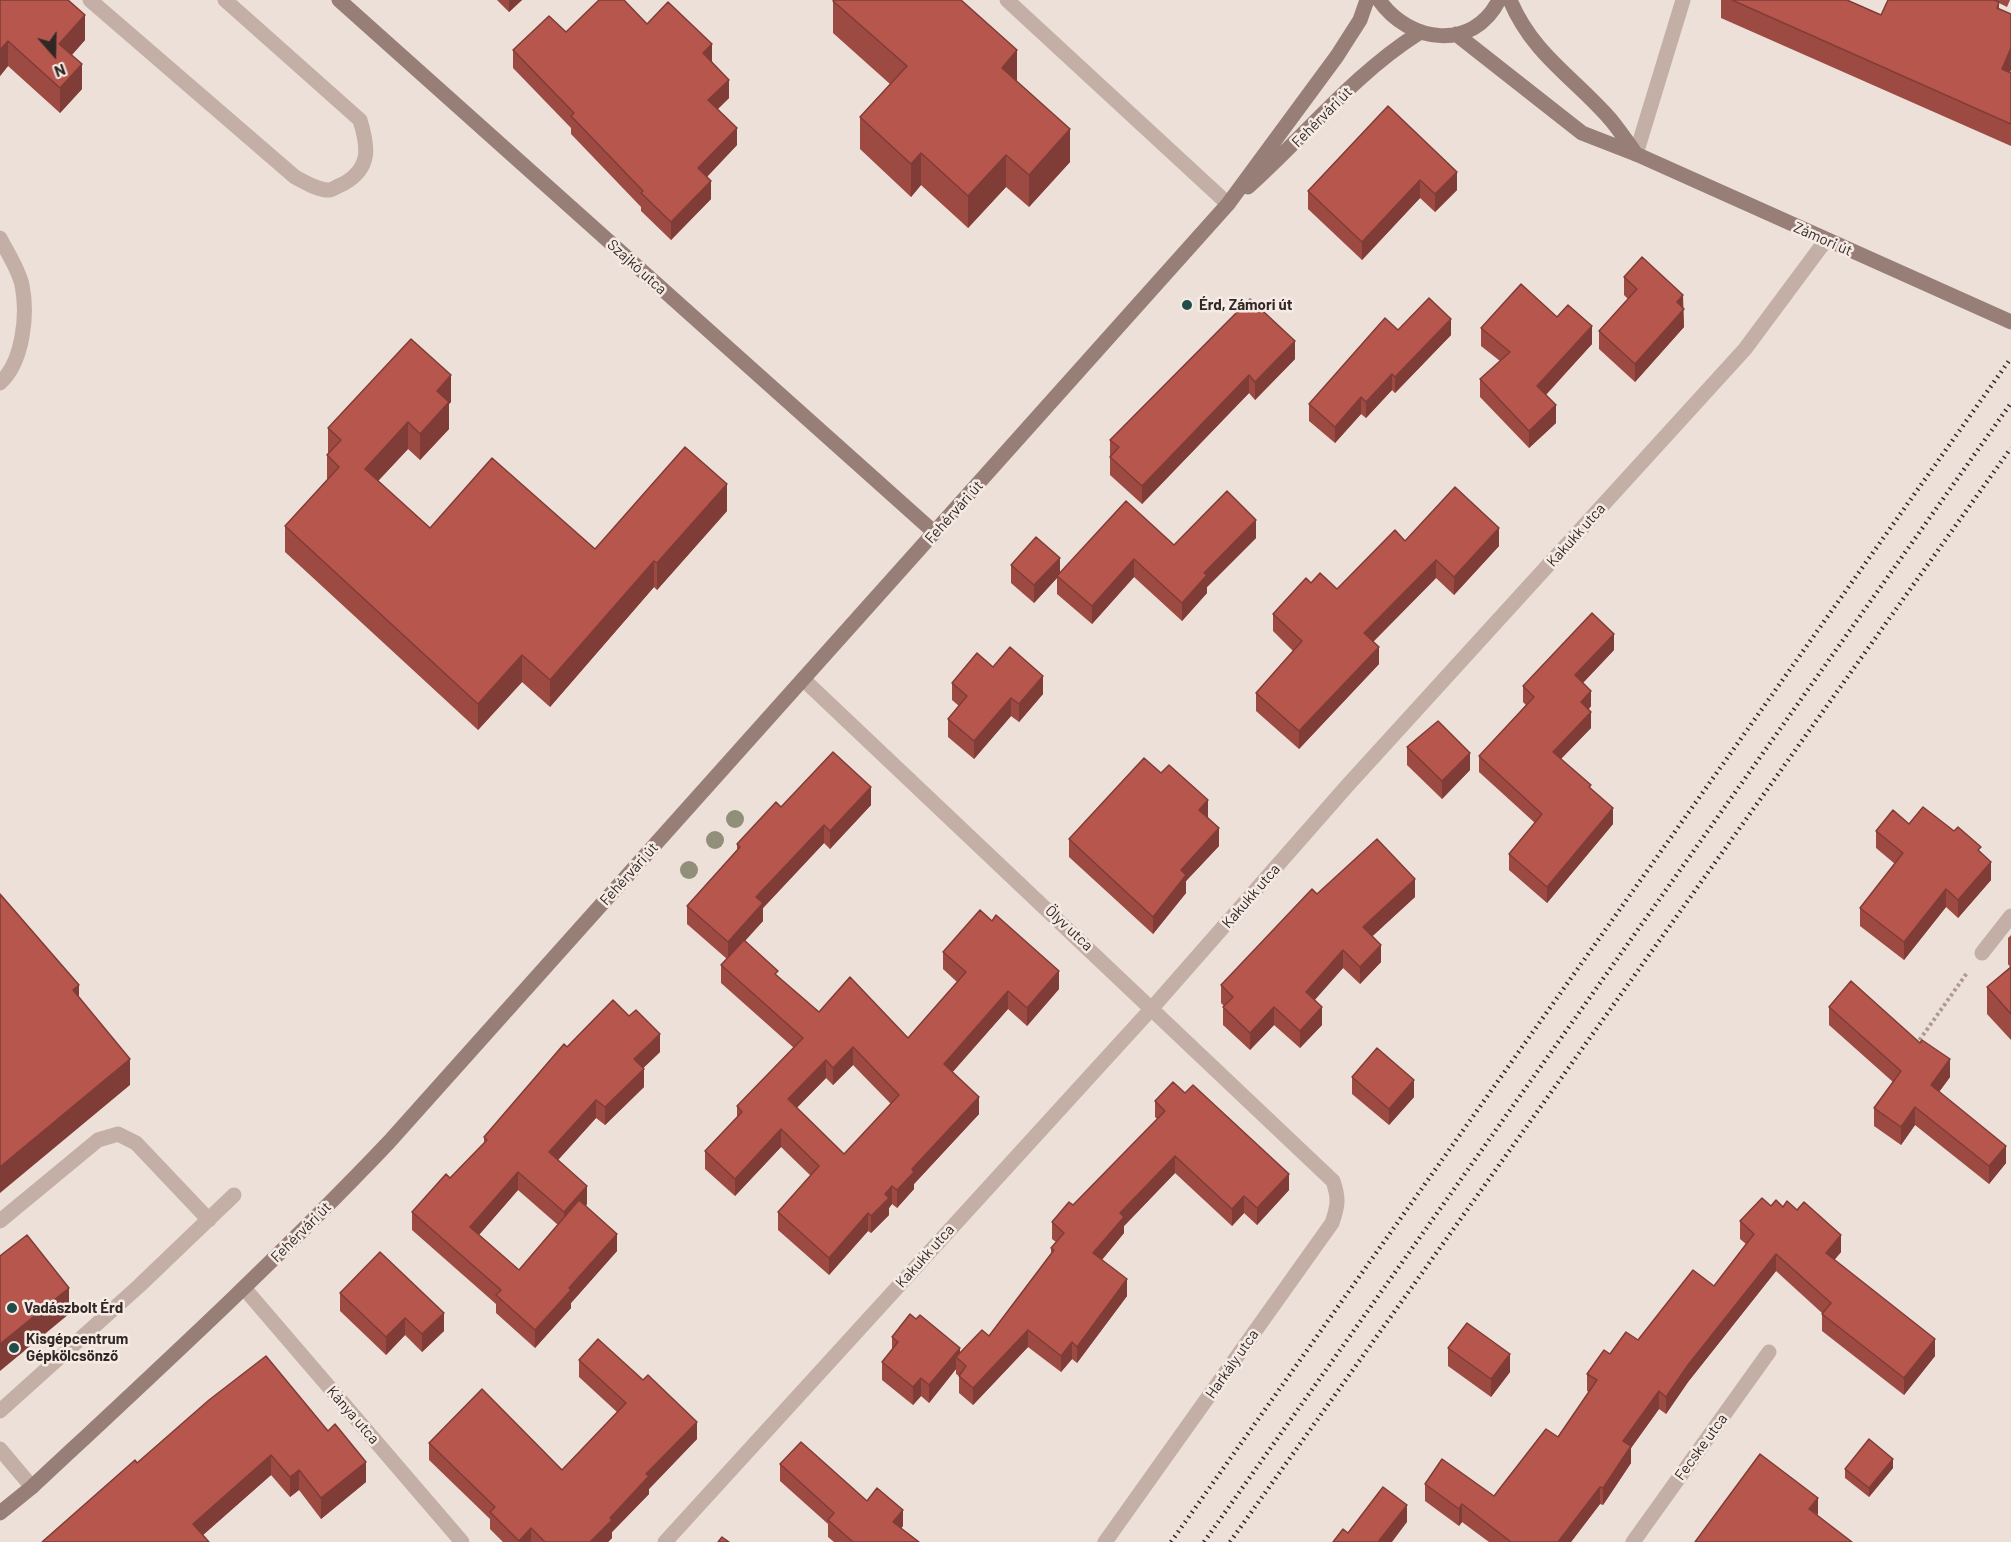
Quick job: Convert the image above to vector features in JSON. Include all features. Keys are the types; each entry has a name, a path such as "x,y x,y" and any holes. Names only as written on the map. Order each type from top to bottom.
{"main road":[{"name":"Szajkó utca","path":"339,0 935,533"},
{"name":"Fehérvári út","path":"0,1513 32,1487 244,1288 309,1226 389,1142 1228,204 1337,56 1360,20 1367,0"},
{"path":"1379,0 1390,14 1419,33 1444,36 1456,34 1486,17 1499,0"},
{"name":"Zámori út","path":"1510,0 1517,16 1538,47 1610,119 1636,154"},
{"name":"Fehérvári út","path":"1228,204 1283,155 1365,73 1392,50 1419,33"},
{"name":"Zámori út","path":"1456,34 1582,134 1636,154 2011,322"}],"street":[{"path":"90,0 295,177 313,186 331,190 351,180 365,161 367,143 360,120 225,0"},
{"path":"1007,0 1228,204"},
{"path":"1636,154 1683,0"},
{"path":"0,238 22,284 23,340 5,378 0,383"},
{"name":"Kakukk utca","path":"665,1542 1153,1007 1347,786 1745,349 1826,240"},
{"name":"Ölyv utca","path":"803,679 1153,1007 1333,1181"},
{"path":"1982,953 2011,916"},
{"path":"0,1221 98,1140 118,1134 136,1143 209,1220"},
{"name":"Harkály utca","path":"1105,1542 1332,1223 1339,1204 1333,1181"},
{"path":"0,1411 139,1286 234,1196"},
{"name":"Kánya utca","path":"244,1288 462,1542"},
{"name":"Fecske utca","path":"1633,1542 1769,1352"},
{"path":"0,1449 32,1487"}],"path":[{"path":"1915,1046 1982,953"}],"building":[{"path":"0,0 68,0 85,15 59,44 82,64 60,88 8,41 0,50"},
{"path":"599,0 624,0 647,24 668,2 712,44 703,53 729,80 708,100 737,128 698,168 711,181 671,222 641,193 643,191 571,116 574,113 513,50 549,16 566,32"},
{"path":"834,0 961,0 1017,50 1002,68 1070,129 1029,175 1006,155 968,196 921,153 911,164 860,117 907,66"},
{"path":"1732,0 1847,0 1881,15 1888,0 1994,0 1999,2 1997,8 2011,14 2011,48 2002,69 2011,73 2011,124"},
{"path":"1388,106 1457,172 1435,194 1420,180 1362,242 1308,191"},
{"path":"1642,257 1683,295 1677,302 1684,309 1635,364 1599,331 1637,289 1624,277"},
{"path":"1521,284 1557,317 1568,305 1592,326 1537,386 1556,405 1529,431 1480,379 1510,352 1481,328"},
{"path":"1429,298 1451,319 1395,377 1392,374 1366,402 1361,397 1335,427 1309,404 1385,318 1398,330"},
{"path":"1250,299 1295,341 1255,382 1249,375 1142,486 1110,457 1119,447 1110,440"},
{"path":"411,339 451,375 437,391 449,402 420,434 408,422 365,469 430,528 492,458 595,549 685,447 727,484 657,563 654,561 550,680 522,655 478,704 285,526 339,467 327,455 341,440 328,428"},
{"path":"1455,487 1499,528 1454,577 1436,560 1364,633 1379,647 1299,731 1256,693 1302,641 1273,614 1306,578 1311,583 1320,573 1337,589 1395,530 1405,541"},
{"path":"1227,491 1256,520 1204,573 1207,575 1182,603 1134,559 1092,606 1057,576 1126,501 1174,545"},
{"path":"1036,537 1060,558 1034,585 1011,565"},
{"path":"1592,613 1614,634 1575,675 1591,691 1581,702 1591,712 1553,752 1591,785 1589,787 1613,808 1547,887 1509,854 1542,814 1479,756 1534,697 1523,686"},
{"path":"1010,647 1043,676 1019,704 1011,698 974,741 948,719 967,696 952,683 977,653 993,667"},
{"path":"1438,721 1470,753 1442,781 1407,747"},
{"path":"833,752 871,787 830,831 824,825 756,897 763,903 728,942 687,906 740,847 737,844 776,802 781,807"},
{"path":"1144,758 1161,773 1169,765 1208,800 1199,810 1219,828 1181,870 1186,875 1153,917 1069,839"},
{"path":"1923,807 1954,831 1958,827 1981,847 1978,850 1991,862 1958,900 1946,889 1904,942 1860,908 1903,853 1876,831 1893,810 1909,824"},
{"path":"1377,839 1415,879 1363,927 1381,945 1360,967 1343,950 1306,992 1322,1007 1300,1031 1274,1007 1250,1033 1223,1007 1233,997 1221,985 1312,889 1317,894"},
{"path":"0,894 79,985 73,990 130,1059 0,1167"},
{"path":"980,910 992,921 996,915 1059,971 1027,1008 1008,991 944,1064 979,1097 912,1169 914,1172 897,1190 892,1186 885,1194 889,1198 871,1216 868,1213 829,1258 778,1212 819,1166 781,1129 735,1179 705,1151 742,1112 737,1106 803,1038 721,965 744,940 778,971 775,974 819,1012 850,977 908,1038 966,972 943,952","holes":["853,1047 899,1095 844,1154 788,1099 826,1060 833,1068"]},
{"path":"2011,967 2011,1014 1987,987"},
{"path":"1851,981 1920,1043 1922,1040 1950,1059 1931,1085 2006,1146 1989,1166 1915,1107 1901,1127 1874,1108 1901,1071 1829,1007"},
{"path":"613,1000 629,1016 636,1010 660,1034 634,1059 644,1069 605,1107 596,1100 549,1152 587,1186 564,1212 518,1172 470,1227 519,1270 579,1200 617,1234 535,1330 496,1295 501,1290 412,1212 446,1174 450,1178 487,1140 484,1137 564,1044 567,1047"},
{"path":"1377,1048 1414,1080 1389,1109 1352,1077"},
{"path":"1173,1082 1185,1093 1193,1085 1289,1174 1257,1208 1244,1196 1232,1209 1175,1156 1120,1213 1124,1217 1093,1253 1127,1279 1077,1347 1072,1342 1061,1356 1028,1330 973,1388 959,1376 966,1366 956,1357 982,1330 989,1336 1054,1250 1051,1248 1064,1233 1052,1222 1069,1202 1073,1205 1165,1111 1155,1101"},
{"path":"1762,1198 1771,1206 1776,1200 1783,1207 1787,1201 1797,1210 1804,1202 1841,1235 1826,1253 1935,1339 1904,1378 1822,1314 1831,1303 1776,1254 1688,1365 1666,1397 1659,1391 1623,1441 1631,1446 1603,1488 1600,1487 1558,1542 1511,1542 1462,1504 1459,1509 1425,1484 1442,1459 1494,1496 1546,1429 1558,1437 1597,1380 1587,1374 1604,1350 1610,1354 1626,1332 1638,1340 1693,1270 1714,1286 1754,1234 1740,1221"},
{"path":"27,1235 69,1288 0,1344 0,1256"},
{"path":"380,1252 444,1313 422,1334 405,1318 386,1337 340,1293"},
{"path":"910,1314 916,1319 920,1315 960,1348 929,1385 921,1378 913,1387 882,1362 898,1342 892,1337"},
{"path":"1467,1323 1510,1354 1491,1379 1448,1348"},
{"path":"598,1339 643,1380 648,1375 697,1422 646,1474 649,1476 590,1542 545,1542 531,1528 519,1541 490,1512 495,1507 429,1443 482,1389 562,1470 626,1403 579,1360"},
{"path":"266,1356 328,1431 335,1424 366,1462 321,1498 299,1470 290,1477 271,1455 193,1524 209,1542 42,1542 135,1460 137,1463 209,1400"},
{"path":"1869,1439 1893,1459 1869,1488 1845,1469"},
{"path":"801,1442 867,1501 877,1488 903,1510 893,1522 919,1542 853,1542 828,1520 834,1513 780,1464"},
{"path":"1760,1454 1818,1498 1809,1509 1852,1542 1695,1542"},
{"path":"1383,1487 1407,1505 1378,1542 1333,1542 1343,1529 1348,1533"},
{"path":"722,1537 729,1542 718,1542"}],"railway":[{"path":"1171,1542 2011,358"},
{"path":"1204,1542 2011,403"},
{"path":"1230,1542 2011,448"}],"place":[{"name":"Érd, Zámori út","path":"1187,305"},
{"name":"Vadászbolt Érd","path":"12,1308"},
{"name":"Kisgépcentrum Gépkölcsönző","path":"14,1348"}]}
